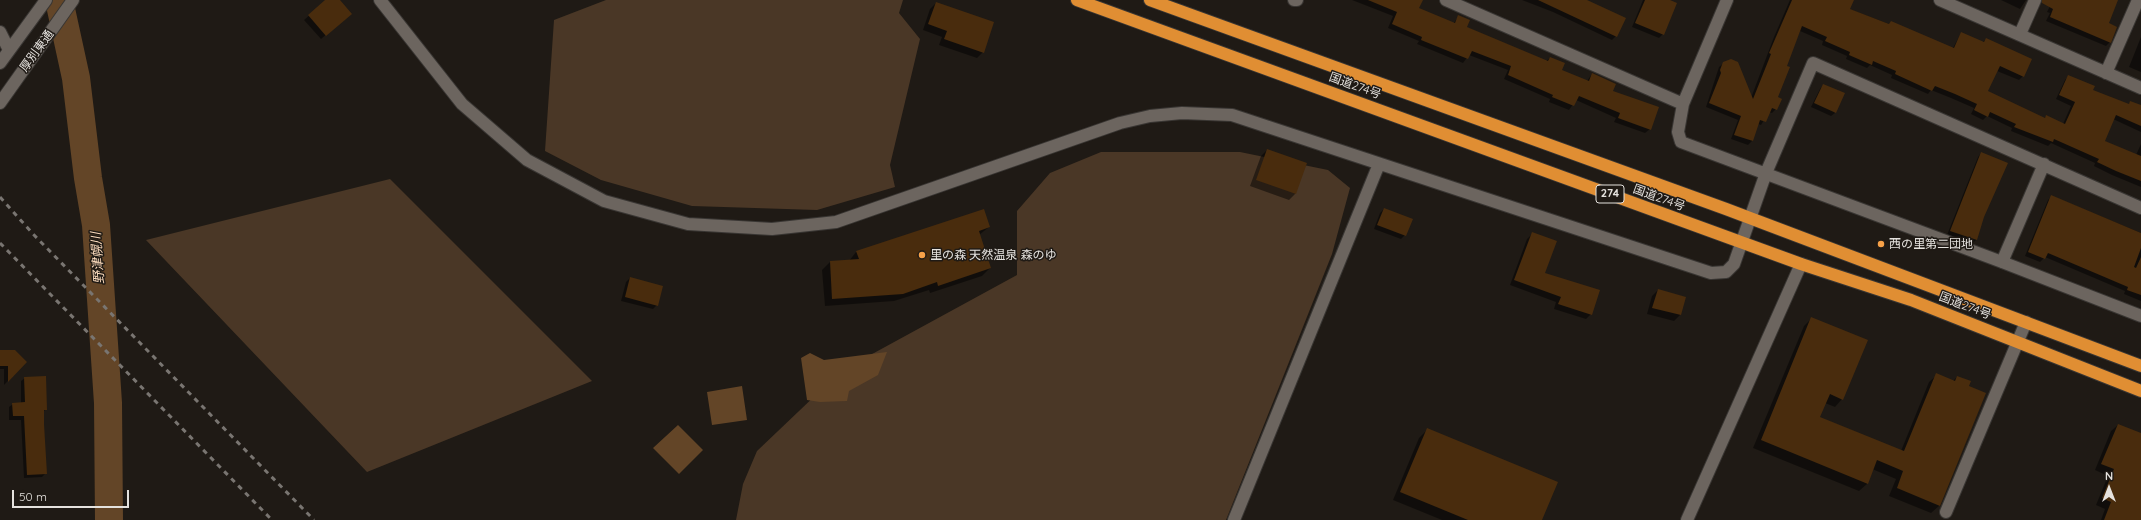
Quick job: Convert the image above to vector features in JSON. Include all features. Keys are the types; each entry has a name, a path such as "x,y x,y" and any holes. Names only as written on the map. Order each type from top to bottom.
{"highway":[{"name":"国道274号","path":"1077,0 1801,264 1911,300 2141,391"},
{"name":"国道274号","path":"1150,0 1749,218 2141,366"}],"street":[{"name":"厚別東通","path":"0,63 46,0"},
{"name":"厚別東通","path":"0,103 73,0"},
{"path":"380,0 462,104 527,160 604,201 688,224 772,229 836,222 1120,123 1150,116 1182,113 1232,116 1711,273 1726,272 1734,264 1766,173 1813,63 2141,208"},
{"path":"1446,0 1683,104"},
{"path":"1726,0 1683,104 1678,132 1681,142 2002,262 2141,316"},
{"path":"1940,0 2141,88"},
{"path":"2020,34 2035,0"},
{"path":"2106,73 2138,0"},
{"path":"0,32 9,50"},
{"path":"1234,520 1379,164"},
{"path":"2002,262 2044,164"},
{"path":"1687,520 1801,264"},
{"path":"1946,512 2019,342 2026,322"}],"shaded area":[{"path":"606,0 903,0 899,13 920,39 890,165 895,187 817,210 692,206 601,180 545,151 554,20"},
{"path":"1101,152 1240,152 1328,170 1350,188 1332,254 1226,520 736,520 743,484 757,451 841,371 1017,275 1017,211 1050,173"},
{"path":"390,179 592,381 367,472 146,240"},
{"path":"887,352 878,375 849,391 847,401 820,402 807,400 801,358 810,353 824,360"},
{"path":"742,386 747,420 712,425 707,392"},
{"path":"678,425 703,450 679,474 653,448"}],"building":[{"path":"325,0 340,0 352,14 326,36 308,15"},
{"path":"1368,0 1423,0 1419,8 1455,23 1458,15 1470,20 1467,27 1548,61 1550,57 1565,63 1562,70 1589,81 1592,73 1616,84 1613,91 1659,107 1651,130 1618,118 1620,113 1579,96 1574,106 1552,97 1553,95 1508,75 1511,66 1472,51 1468,59 1421,40 1422,37 1392,24 1397,12"},
{"path":"1538,0 1587,0 1626,18 1617,37"},
{"path":"1645,0 1670,0 1677,3 1664,35 1635,23"},
{"path":"1792,0 1854,0 1850,9 1889,24 1891,21 1954,48 1961,32 1984,42 1986,38 2032,59 2024,77 2000,66 1988,91 2045,118 2046,115 2065,124 2075,102 2059,95 2068,75 2095,86 2093,90 2129,104 2130,101 2141,105 2141,126 2116,115 2105,141 2141,156 2141,181 2097,162 2099,159 2054,139 2053,142 2014,127 2016,124 1990,112 1988,117 1974,110 1977,104 1955,94 1935,86 1932,91 1895,74 1896,71 1873,61 1872,65 1849,55 1850,52 1825,41 1827,37 1802,26 1787,66 1790,67 1778,97 1782,99 1777,110 1772,108 1766,122 1760,120 1753,141 1734,135 1741,116 1709,103 1721,73 1720,70 1723,62 1731,59 1738,62 1753,99 1771,54 1769,53"},
{"path":"2042,0 2118,0 2109,23 2117,27 2111,43 2050,17 2053,9 2042,3"},
{"path":"936,2 994,22 984,53 944,39 947,31 928,24"},
{"path":"1823,84 1845,93 1836,113 1814,103"},
{"path":"1267,149 1307,163 1296,194 1256,180"},
{"path":"1981,152 2008,163 1984,217 1977,240 1950,231"},
{"path":"2051,195 2141,233 2141,248 2134,267 2136,268 2141,257 2141,295 2127,290 2128,287 2048,253 2045,259 2028,252"},
{"path":"1384,208 1413,219 1406,236 1377,225"},
{"name":"里の森 天然温泉 森のゆ","path":"984,209 990,227 979,231 991,268 938,286 937,282 903,294 832,299 830,261 859,259 856,251"},
{"path":"1532,232 1557,241 1545,273 1600,290 1592,315 1558,304 1561,297 1514,280"},
{"path":"630,277 663,286 658,306 625,297"},
{"path":"1658,289 1686,297 1681,315 1652,308"},
{"path":"1811,317 1868,340 1843,400 1830,394 1820,417 1904,451 1936,373 1955,381 1957,376 1971,381 1969,386 1986,393 1940,506 1897,488 1903,471 1877,460 1868,484 1761,440"},
{"path":"0,350 15,350 27,362 8,382 8,366 0,366"},
{"path":"46,376 47,410 44,410 44,424 47,474 27,475 24,416 13,416 12,403 25,402 24,377"},
{"path":"2118,424 2141,433 2141,520 2104,520 2111,502 2102,498 2114,469 2101,464"},
{"path":"1427,428 1558,482 1542,520 1468,520 1400,492"}],"waterway":[{"name":"野津幌川","path":"59,0 76,78 88,178 96,225 108,403 109,520"}],"railway":[{"path":"0,197 33,234 314,520"},
{"path":"0,243 272,520"}],"place":[{"name":"西の里第二団地","path":"1881,244"},
{"name":"里の森 天然温泉 森のゆ","path":"922,255"}]}
